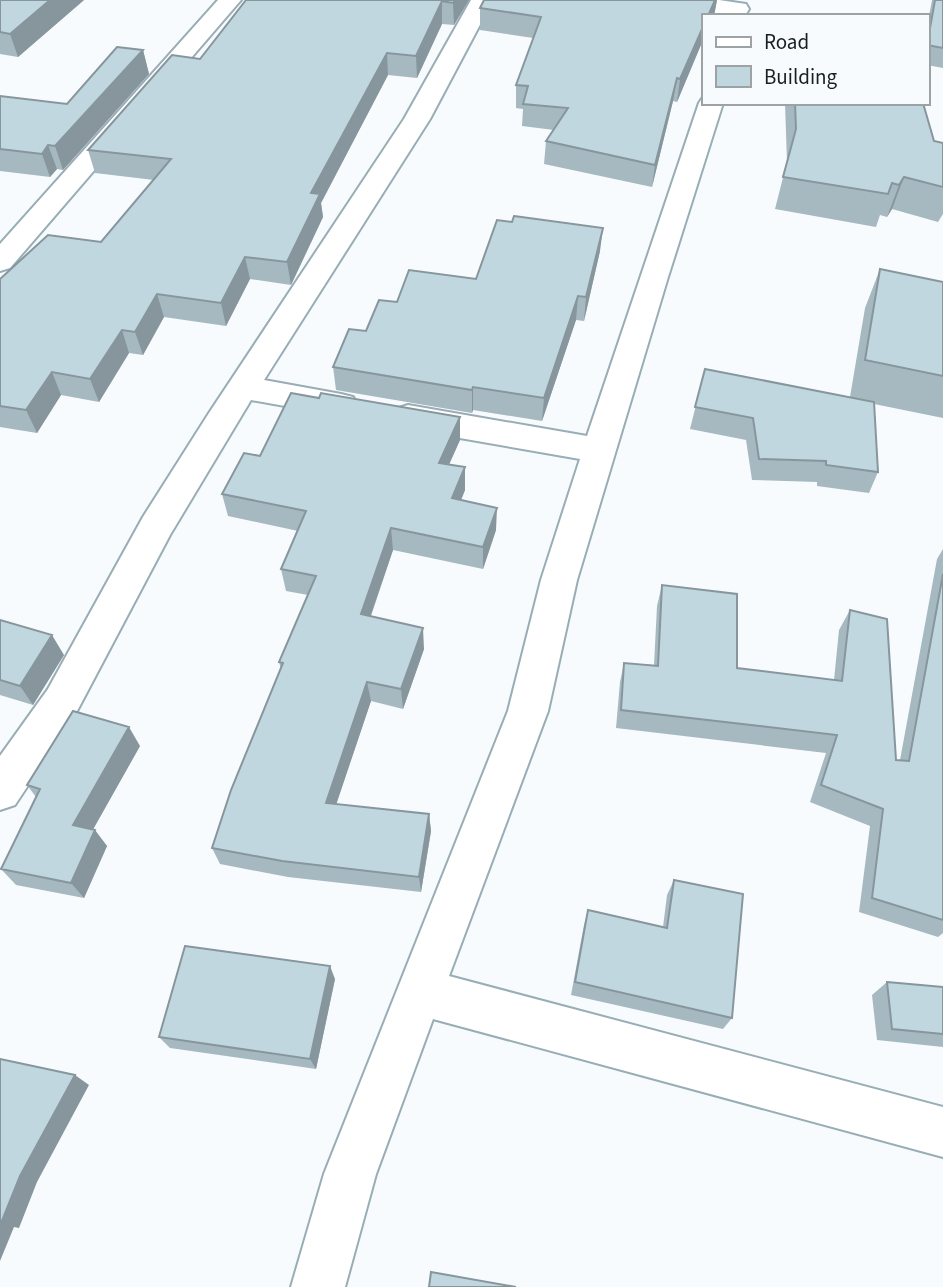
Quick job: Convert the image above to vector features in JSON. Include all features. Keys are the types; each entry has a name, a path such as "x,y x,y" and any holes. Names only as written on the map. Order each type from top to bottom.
{"street":[{"path":"0,262 230,0"},
{"path":"0,791 62,701 156,527 242,387 417,119 482,0"},
{"path":"662,0 738,8"},
{"path":"318,1287 350,1174 528,711 559,580 598,450 710,105"},
{"path":"242,387 598,450"},
{"path":"420,992 943,1132"}],"building":[{"path":"0,0 50,0 10,34 0,32"},
{"path":"246,0 455,0 453,3 442,1 416,56 387,53 311,193 320,194 287,262 245,257 221,303 157,294 135,332 122,330 90,379 52,372 26,410 0,406 0,279 48,235 101,242 171,159 88,150 172,55 200,59"},
{"path":"484,0 715,0 709,14 702,14 702,29 680,79 677,78 655,165 546,141 568,108 523,104 528,86 516,85 541,17 480,8"},
{"path":"935,0 943,0 943,48 929,45"},
{"path":"117,47 143,50 55,146 48,145 42,154 0,149 0,96 67,104"},
{"path":"795,105 924,105 934,141 943,143 943,187 904,177 899,185 892,183 888,194 783,177 796,129"},
{"path":"514,216 603,228 586,297 578,296 544,398 473,387 472,390 333,367 349,329 366,331 379,300 397,302 409,270 476,279 497,220 512,222"},
{"path":"880,269 943,282 943,376 865,360"},
{"path":"705,369 874,402 878,472 826,465 826,461 759,459 753,418 695,407"},
{"path":"291,393 319,398 321,393 460,417 439,463 465,467 452,498 497,508 483,547 391,528 361,614 423,628 401,689 367,682 326,803 429,814 419,877 282,861 212,848 231,790 283,663 279,662 316,576 281,569 306,511 222,494 244,453 260,456"},
{"path":"943,574 943,920 872,898 883,809 821,785 837,735 621,710 624,663 658,666 662,585 737,594 737,668 842,681 850,610 887,619 896,760 909,761"},
{"path":"0,620 52,635 20,686 0,680"},
{"path":"73,711 129,727 73,825 95,830 71,883 1,869 40,789 27,785"},
{"path":"674,880 743,894 732,1018 575,982 588,910 667,928"},
{"path":"185,946 330,966 310,1059 159,1037"},
{"path":"887,982 943,987 943,1034 892,1029"},
{"path":"0,1059 75,1075 20,1176 1,1223 0,1223"},
{"path":"431,1272 516,1287 429,1287"}]}
